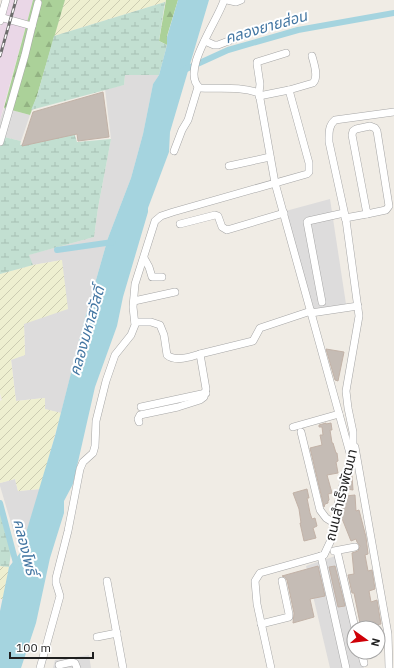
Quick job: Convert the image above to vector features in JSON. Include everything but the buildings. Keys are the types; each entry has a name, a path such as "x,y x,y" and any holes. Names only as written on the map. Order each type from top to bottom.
{"street":[{"path":"6,0 0,18 32,26"},
{"path":"174,151 188,120 198,87 194,78 197,59 224,0"},
{"path":"227,0 236,2 241,0"},
{"path":"0,142 38,3"},
{"path":"204,42 214,45 252,32"},
{"path":"286,53 257,62 256,64 260,84 259,95 275,183 351,458"},
{"path":"198,87 253,91 259,95 313,84 316,77 312,56"},
{"path":"40,668 60,596 56,578 68,531 80,469 83,462 93,453 95,446 96,421 106,381 115,354 131,335 135,325 135,284 157,219 173,212 307,174 309,172 309,163 289,90"},
{"name":"ถนนสำเร็จพัฒนา","path":"271,668 257,604 255,581 260,573 321,556 327,550 331,540 340,495 354,442 346,391 359,316 345,216 329,142 329,130 331,124 335,120 394,112"},
{"path":"322,302 307,222 367,214 386,210 389,206 377,131 375,128 370,126 356,129 353,131 352,135 367,214"},
{"path":"229,166 270,157"},
{"path":"180,224 215,215 218,216 222,227 227,230 284,213"},
{"path":"144,258 152,277 162,277"},
{"path":"134,301 175,292"},
{"path":"135,322 151,322 160,325 163,330 167,355 169,357 184,358 253,341 257,331 260,328 311,312 358,306"},
{"path":"139,422 138,419 140,415 178,407 200,400 204,397 206,393 200,354"},
{"path":"140,407 206,393"},
{"path":"293,427 339,414"},
{"path":"301,432 320,510 326,518 334,523"},
{"path":"354,442 362,479 388,634 389,668"},
{"path":"327,550 337,551 355,547"},
{"path":"337,551 353,620"},
{"path":"321,556 346,668"},
{"path":"107,581 122,668"},
{"path":"261,624 288,617 289,614 282,581"},
{"path":"97,637 117,633"},
{"path":"363,660 364,664"},
{"path":"59,665 72,662 77,668"}],"shaded area":[{"path":"8,0 33,0 0,120 0,27"},
{"path":"125,75 159,75 153,84 143,134 131,178 108,238 84,322 61,413 44,409 44,398 16,401 11,359 25,355 24,324 62,260 33,265 28,255 94,237 111,139 105,89 124,85"},
{"path":"4,108 30,115 21,141 0,136 0,120"},
{"path":"330,199 346,304 309,311 282,212"},
{"path":"15,479 18,491 40,489 20,553 0,486 0,483"},
{"path":"338,555 352,620 346,620 346,660 362,660 364,668 330,668 306,566"},
{"path":"89,655 91,668 53,668 55,660"}],"green space":[{"path":"33,0 65,0 30,115 4,108"},
{"path":"65,0 166,0 165,2 54,36"},
{"path":"166,0 178,0 167,36 167,45 159,41"},
{"path":"165,2 159,41 167,45 159,75 125,75 124,85 31,110 37,96 54,36"},
{"path":"74,133 77,142 111,139 94,237 29,255 33,265 0,274 0,136 21,141 20,145"},
{"path":"62,260 68,309 24,324 25,355 11,360 16,401 45,398 45,409 61,413 40,489 18,491 15,479 0,483 0,401 2,400 0,393 0,274 33,265"},
{"path":"0,512 11,553 9,567 0,566"},
{"path":"0,566 9,567 3,599 0,599"}],"water":[{"name":"คลองมหาสวัสดิ์","path":"178,0 209,0 170,132 169,152 148,208 123,297 117,326 95,387 73,484 64,501 64,513 50,558 36,623 21,668 0,668 0,611 9,567 20,553 55,436 84,322 108,238 131,178 143,134 153,84 159,75 167,45 167,37"}],"waterway":[{"name":"คลองยายส่อน","path":"182,71 228,50 298,30 394,13"},
{"path":"57,250 113,242"},
{"name":"คลองโพธิ์","path":"0,503 17,567"}],"railway":[{"path":"0,56 16,0"}]}
